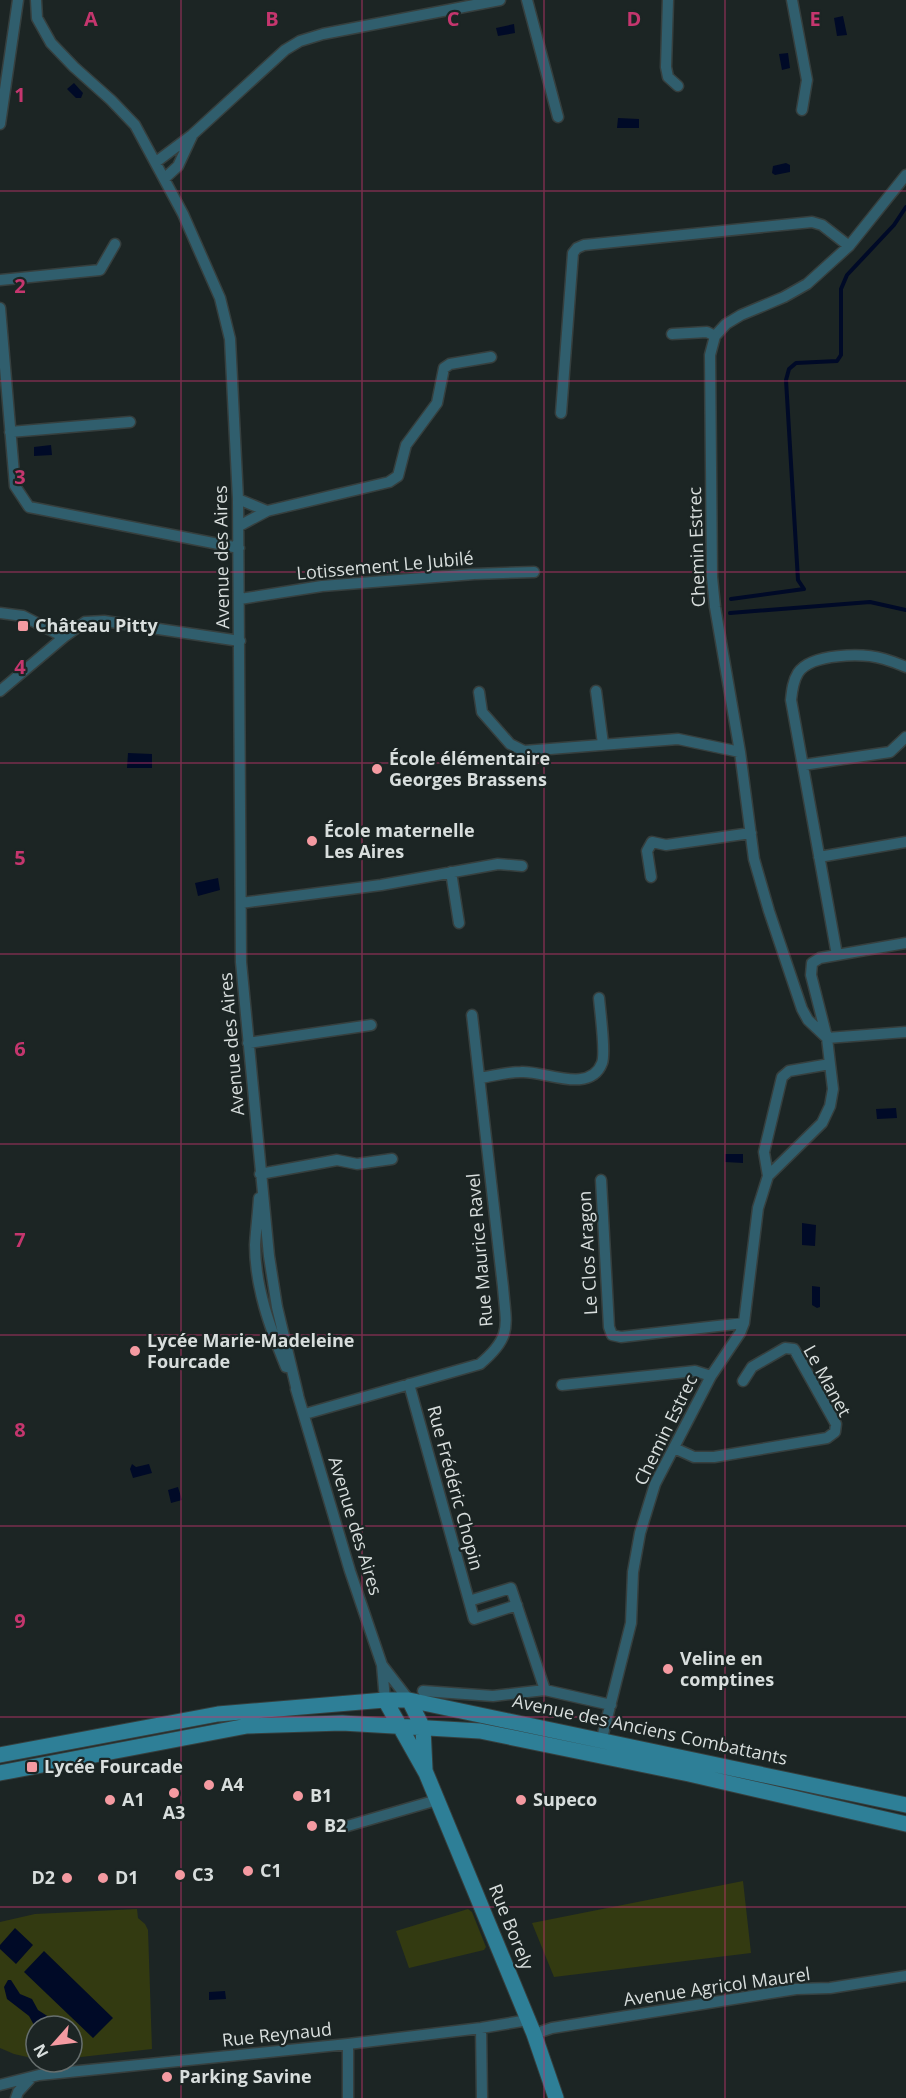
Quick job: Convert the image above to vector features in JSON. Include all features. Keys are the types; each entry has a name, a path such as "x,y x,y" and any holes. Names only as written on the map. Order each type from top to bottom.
{"main road":[{"path":"354,1724 369,1715 385,1700"},
{"name":"Rue Borely","path":"385,1700 426,1773 531,2027 556,2098"},
{"name":"Avenue des Anciens Combattants","path":"0,1755 218,1714 409,1700 906,1805"},
{"path":"409,1700 423,1728"},
{"path":"409,1743 431,1718 448,1708"},
{"name":"Avenue des Anciens Combattants","path":"0,1773 247,1726 354,1724 399,1726 480,1731 568,1748 906,1824"},
{"name":"Rue Borely","path":"423,1728 426,1773"}],"street":[{"path":"0,124 18,0"},
{"name":"Avenue des Aires","path":"36,0 37,18 51,43 135,124 165,178 220,298 230,339 239,526 242,970 269,1256 277,1307 298,1395 350,1571 382,1665 385,1700"},
{"path":"156,162 192,135 285,50 300,40 500,0"},
{"path":"528,0 558,117"},
{"path":"668,0 666,67 668,77 678,86"},
{"path":"792,0 807,80 802,110"},
{"path":"165,178 178,166 192,135"},
{"path":"672,334 707,332 715,336 726,324 741,315 784,297 807,284 849,246 906,175"},
{"path":"561,413 573,253 577,248 584,244 812,222 822,225 849,246"},
{"path":"0,280 100,270 115,244"},
{"path":"0,308 2,362 15,486 29,507 239,548"},
{"name":"Chemin Estrec","path":"715,336 710,355 712,578 740,752 754,859 802,1009 808,1020 826,1038 833,1089 830,1106 822,1123 768,1176"},
{"path":"239,526 267,511 389,482 398,476 406,445 437,403 444,368 450,364 491,357"},
{"path":"10,432 130,422"},
{"path":"238,499 267,511"},
{"name":"Lotissement Le Jubilé","path":"240,598 322,586 474,574 534,572"},
{"path":"0,613 23,616 64,637"},
{"path":"0,691 85,622 104,621 240,641"},
{"path":"837,955 791,700 793,684 799,671 807,664 840,656 861,655 883,658 906,667"},
{"path":"596,691 603,744"},
{"path":"478,692 482,712 510,744 524,751 678,739 740,752"},
{"path":"802,765 890,752 906,737"},
{"path":"651,877 647,850 652,842 666,845 751,833"},
{"path":"819,857 906,842"},
{"path":"241,903 381,885 498,864 522,866"},
{"path":"452,872 459,923"},
{"path":"906,943 820,958 812,963 811,975 826,1038 906,1032"},
{"path":"480,1078 523,1071 567,1080 589,1077 603,1062 599,998"},
{"name":"Rue Maurice Ravel","path":"304,1414 480,1364 496,1350 506,1331 472,1015"},
{"path":"249,1043 371,1025"},
{"name":"Chemin Estrec","path":"602,1742 631,1623 633,1572 640,1533 655,1484 711,1376 741,1333 744,1323 758,1208 768,1176 764,1152 782,1077 789,1071 830,1064"},
{"path":"260,1174 337,1160 357,1164 392,1159"},
{"name":"Le Clos Aragon","path":"601,1180 609,1327 612,1335 621,1337 744,1323"},
{"name":"Le Manet","path":"674,1448 694,1457 714,1457 827,1437 835,1432 836,1424 794,1349 785,1348 752,1367 742,1382"},
{"path":"562,1385 695,1371 711,1376"},
{"name":"Rue Frédéric Chopin","path":"409,1384 469,1601"},
{"path":"517,1605 474,1619 469,1601 512,1588 543,1686"},
{"name":"Avenue des Aires","path":"382,1665 409,1700"},
{"path":"385,1700 398,1685"},
{"path":"423,1691 493,1696 543,1686 610,1705"},
{"path":"344,1827 437,1800"},
{"name":"Avenue Agricol Maurel","path":"531,2027 552,2028 796,1989 830,1988 906,1976"},
{"name":"Rue Reynaud","path":"0,2085 39,2075 348,2044 481,2028 531,2027"},
{"path":"481,2028 482,2098"},
{"path":"348,2044 348,2098"},
{"path":"16,2098 18,2092 30,2078"}],"green space":[{"path":"743,1881 751,1953 554,1977 532,1923"},
{"path":"137,1909 138,1918 148,1930 152,2049 84,2057 84,2014 24,2014 24,2056 0,2048 0,1922 35,1914"},
{"path":"468,1909 472,1912 486,1947 484,1950 409,1968 396,1931"}],"water":[{"path":"843,16 847,35 837,36 834,18"},
{"path":"514,24 515,33 498,36 496,28"},
{"path":"788,53 790,68 782,70 779,54"},
{"path":"74,83 83,93 81,98 76,98 67,89"},
{"path":"618,118 639,119 639,128 617,128"},
{"path":"786,163 790,165 790,172 775,175 772,173 773,166"},
{"path":"51,445 52,455 34,456 34,447"},
{"path":"128,753 152,754 152,768 127,768"},
{"path":"218,878 220,890 198,896 195,883"},
{"path":"896,1108 897,1118 877,1119 876,1109"},
{"path":"725,1154 743,1154 743,1163 725,1162"},
{"path":"802,1223 816,1225 815,1246 802,1245"},
{"path":"812,1286 820,1287 820,1307 817,1308 812,1305"},
{"path":"132,1464 136,1467 149,1464 152,1473 133,1478 130,1469"},
{"path":"178,1487 182,1500 171,1503 168,1490"},
{"path":"15,1928 33,1945 16,1964 0,1949 0,1945"},
{"path":"44,1951 113,2018 93,2038 84,2029 84,2014 68,2014 24,1972"},
{"path":"8,1980 11,1980 20,1994 32,1999 38,2010 44,2014 26,2014 7,1999 4,1987"},
{"path":"225,1991 226,1999 209,2000 209,1992"}],"waterway":[{"path":"731,599 804,589 798,580 786,380 789,369 796,363 837,361 841,355 841,289 847,275 894,225 906,207"},
{"path":"730,613 870,602 906,610"}],"place":[{"name":"Château Pitty","path":"23,626"},
{"name":"École élémentaire Georges Brassens","path":"377,769"},
{"name":"École maternelle Les Aires","path":"312,841"},
{"name":"Lycée Marie-Madeleine Fourcade","path":"135,1351"},
{"name":"Veline en comptines","path":"668,1669"},
{"name":"Lycée Fourcade","path":"32,1767"},
{"name":"A4","path":"209,1785"},
{"name":"A3","path":"174,1793"},
{"name":"B1","path":"298,1796"},
{"name":"A1","path":"110,1800"},
{"name":"Supeco","path":"521,1800"},
{"name":"B2","path":"312,1826"},
{"name":"C1","path":"248,1871"},
{"name":"C3","path":"180,1875"},
{"name":"D2","path":"67,1878"},
{"name":"D1","path":"103,1878"},
{"name":"Parking Savine","path":"167,2077"}]}
